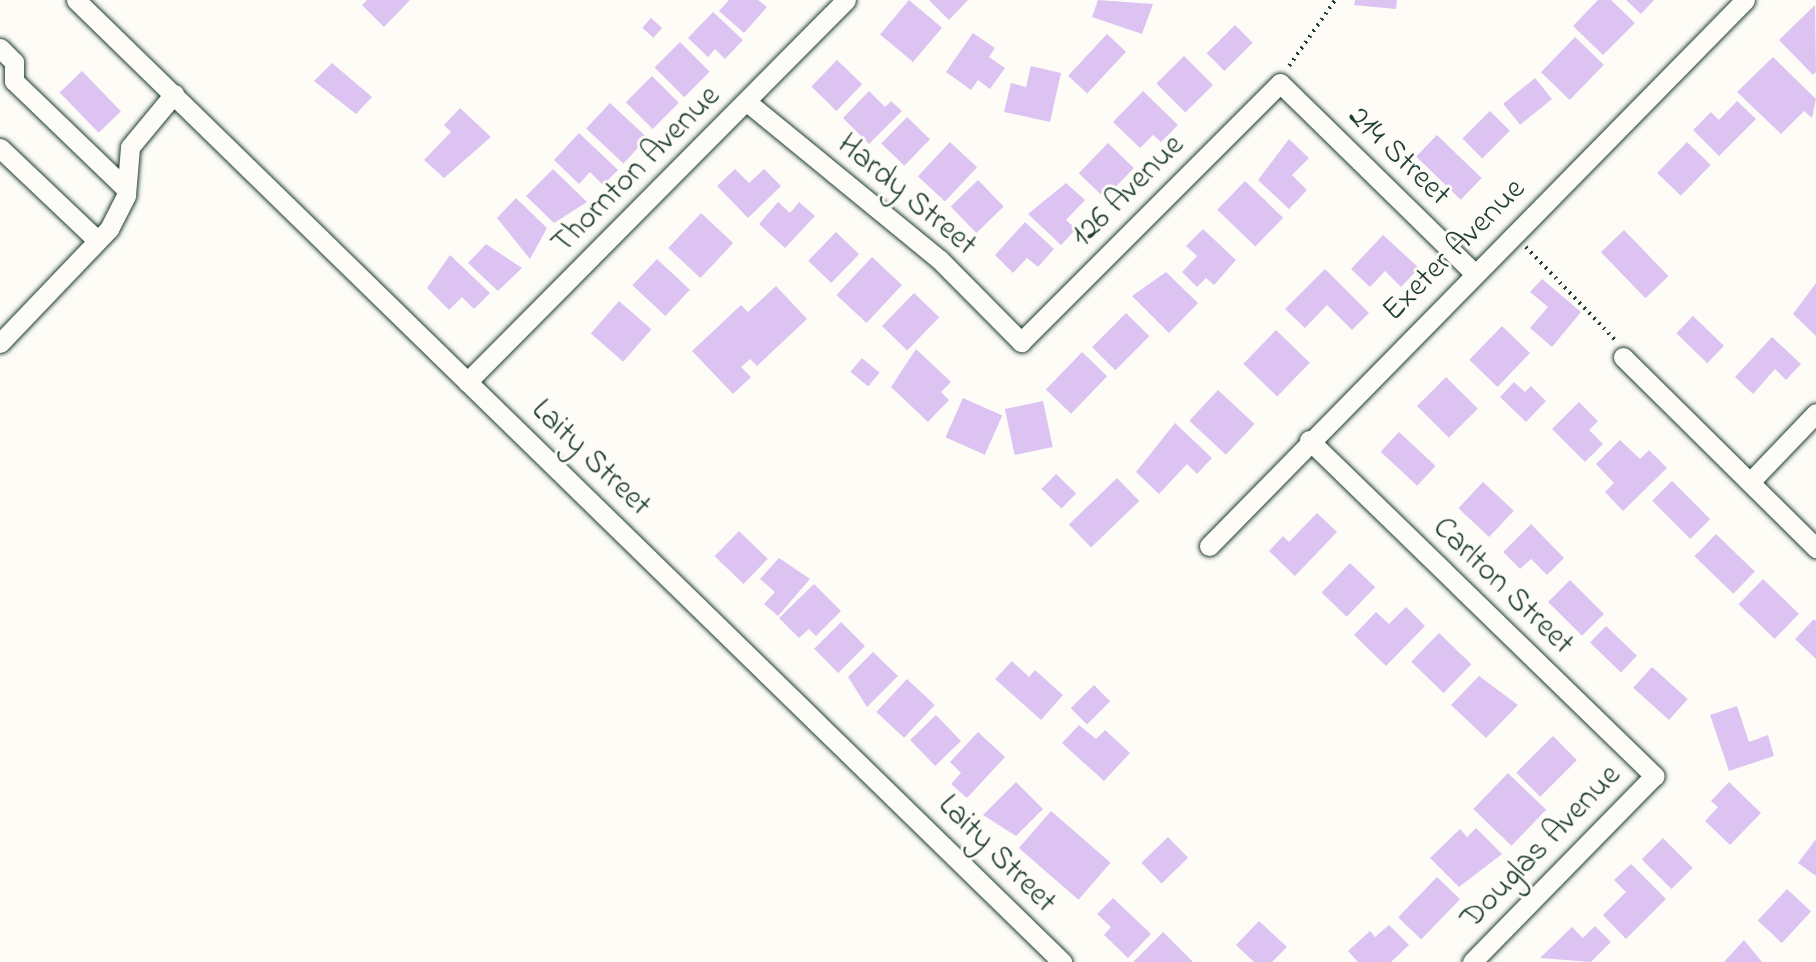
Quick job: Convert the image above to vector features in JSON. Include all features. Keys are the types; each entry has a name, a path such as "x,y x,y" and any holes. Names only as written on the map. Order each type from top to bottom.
{"street":[{"name":"Laity Street","path":"76,0 1062,962"},
{"name":"Thornton Avenue","path":"467,382 846,0"},
{"name":"Exeter Avenue","path":"1209,546 1309,440 1745,0"},
{"path":"0,48 14,62 15,81 125,188"},
{"path":"0,77 14,62"},
{"name":"214 Street","path":"1280,83 1475,274"},
{"name":"126 Avenue","path":"1021,342 1280,83"},
{"path":"0,343 97,240 125,188 130,146 174,94"},
{"name":"Hardy Street","path":"747,102 939,259 1021,342"},
{"path":"0,148 97,240"},
{"path":"1623,358 1816,548"},
{"path":"1750,482 1816,413"},
{"name":"Carlton Street","path":"1309,440 1654,776"},
{"name":"Douglas Avenue","path":"1472,962 1654,776"}],"path":[{"path":"1280,83 1335,0"},
{"path":"1514,236 1612,332 1623,358"}],"building":[{"path":"367,0 410,0 384,27 362,5"},
{"path":"729,0 758,0 767,7 744,33 719,11"},
{"path":"909,0 942,28 913,62 880,34"},
{"path":"929,0 968,0 949,20"},
{"path":"1098,0 1153,4 1142,34 1092,17"},
{"path":"1355,0 1397,0 1396,9 1354,5"},
{"path":"1598,0 1611,0 1635,23 1603,55 1573,26"},
{"path":"1626,0 1654,0 1641,14"},
{"path":"1815,5 1816,72 1813,75 1779,40"},
{"path":"713,12 743,40 725,59 715,49 708,57 688,38"},
{"path":"651,18 662,28 653,38 642,28"},
{"path":"1235,25 1253,43 1224,71 1207,53"},
{"path":"973,33 995,48 989,57 1005,68 990,89 978,80 971,90 946,72"},
{"path":"1107,34 1126,52 1087,93 1068,76"},
{"path":"1575,37 1604,65 1570,100 1541,72"},
{"path":"680,42 710,72 684,97 655,67"},
{"path":"1184,56 1213,85 1185,113 1156,84"},
{"path":"1773,57 1816,99 1812,118 1804,111 1781,134 1737,92"},
{"path":"837,60 862,84 836,111 811,87"},
{"path":"332,63 372,97 356,114 314,81"},
{"path":"1031,66 1061,73 1050,122 1004,112 1011,83 1026,87"},
{"path":"82,71 121,111 99,133 60,93"},
{"path":"652,76 679,103 653,129 626,102"},
{"path":"1535,78 1552,99 1520,125 1503,104"},
{"path":"869,91 885,107 891,101 902,111 869,144 843,118"},
{"path":"1143,91 1178,125 1161,142 1153,135 1140,148 1113,122"},
{"path":"1737,101 1756,119 1719,156 1693,130 1711,112 1719,120"},
{"path":"610,103 647,138 623,163 586,129"},
{"path":"460,108 491,137 444,178 424,160 451,132 444,125"},
{"path":"1490,111 1510,131 1482,158 1462,139"},
{"path":"907,117 930,139 904,166 881,144"},
{"path":"579,133 618,170 603,185 590,172 579,184 554,160"},
{"path":"1437,135 1482,178 1461,200 1416,157"},
{"path":"1289,139 1309,158 1292,175 1307,190 1289,209 1258,180"},
{"path":"950,142 977,167 945,202 918,176"},
{"path":"1687,142 1711,165 1681,196 1657,173"},
{"path":"1108,143 1134,168 1105,198 1079,173"},
{"path":"553,169 587,202 554,223 526,196"},
{"path":"735,169 749,183 764,169 781,186 748,218 717,186"},
{"path":"978,180 1004,207 976,233 951,206"},
{"path":"1245,181 1283,218 1255,247 1217,210"},
{"path":"1066,183 1085,200 1066,220 1076,229 1061,245 1028,214"},
{"path":"516,198 547,228 530,259 497,218"},
{"path":"778,202 790,213 799,202 815,216 785,248 759,224"},
{"path":"701,213 733,243 700,278 668,248"},
{"path":"1025,222 1054,249 1038,267 1027,258 1013,273 995,255"},
{"path":"1203,229 1236,260 1214,285 1206,278 1197,287 1182,272 1197,256 1186,246"},
{"path":"1624,230 1668,276 1645,298 1601,252"},
{"path":"836,232 859,254 831,283 808,261"},
{"path":"1383,235 1419,268 1401,287 1385,271 1370,287 1351,269"},
{"path":"486,244 522,268 498,291 468,263"},
{"path":"450,255 490,293 474,309 462,297 449,310 427,288"},
{"path":"872,257 902,285 867,323 837,295"},
{"path":"657,259 690,290 665,316 632,285"},
{"path":"1325,269 1369,313 1352,330 1327,305 1305,328 1285,309"},
{"path":"1166,272 1198,303 1169,333 1132,296"},
{"path":"1542,279 1581,312 1552,347 1530,328 1548,307 1530,292"},
{"path":"1816,283 1816,336 1793,314"},
{"path":"776,286 807,319 757,366 750,359 741,367 751,377 733,394 692,351 741,305 748,312"},
{"path":"914,293 939,317 907,350 882,326"},
{"path":"619,301 651,329 623,362 591,333"},
{"path":"1126,313 1149,336 1115,370 1092,347"},
{"path":"1693,316 1724,346 1707,363 1676,333"},
{"path":"1502,326 1530,353 1497,387 1469,360"},
{"path":"1276,330 1310,363 1277,396 1243,364"},
{"path":"1772,337 1801,364 1786,380 1775,369 1753,394 1735,377"},
{"path":"916,349 951,382 941,392 949,400 928,422 891,387"},
{"path":"1082,352 1107,376 1071,414 1046,389"},
{"path":"862,358 880,373 868,387 850,372"},
{"path":"1446,377 1478,409 1449,438 1417,406"},
{"path":"1514,382 1525,392 1531,386 1546,401 1526,422 1500,397"},
{"path":"1218,390 1255,424 1226,455 1189,421"},
{"path":"963,398 1002,415 985,455 946,437"},
{"path":"1043,401 1053,447 1015,455 1005,409"},
{"path":"1579,402 1598,421 1589,430 1603,444 1585,462 1552,429"},
{"path":"1175,423 1212,458 1197,474 1187,464 1159,494 1136,472"},
{"path":"1399,432 1436,466 1417,486 1381,452"},
{"path":"1620,440 1640,459 1649,450 1667,468 1623,511 1605,492 1614,483 1596,464"},
{"path":"1056,474 1076,493 1062,509 1041,489"},
{"path":"1117,478 1139,501 1091,548 1069,525"},
{"path":"1672,481 1710,519 1690,539 1652,501"},
{"path":"1483,482 1514,511 1489,537 1458,508"},
{"path":"1317,513 1337,532 1295,576 1269,551 1283,536 1289,542"},
{"path":"1531,524 1564,558 1547,575 1531,559 1520,569 1503,552"},
{"path":"739,531 768,559 743,584 715,556"},
{"path":"1716,534 1755,572 1733,594 1694,556"},
{"path":"779,558 810,579 778,616 764,604 775,592 760,579"},
{"path":"1350,563 1375,587 1347,617 1322,592"},
{"path":"1763,579 1799,614 1775,639 1739,604"},
{"path":"1570,580 1604,614 1582,636 1548,602"},
{"path":"814,584 841,611 816,636 809,629 799,638 779,618"},
{"path":"1406,607 1425,626 1386,666 1354,635 1376,612 1389,624"},
{"path":"1814,619 1816,621 1816,659 1795,639"},
{"path":"841,622 865,646 838,673 814,649"},
{"path":"1606,626 1637,656 1621,672 1590,643"},
{"path":"1439,633 1471,664 1444,693 1411,662"},
{"path":"873,652 898,676 867,707 848,677"},
{"path":"1012,661 1029,677 1035,670 1063,695 1041,720 995,679"},
{"path":"1652,667 1688,699 1669,720 1633,688"},
{"path":"1479,676 1518,705 1486,738 1451,705"},
{"path":"907,679 935,705 904,738 876,712"},
{"path":"1094,685 1110,701 1087,725 1071,708"},
{"path":"1737,706 1749,742 1768,735 1774,756 1729,771 1710,715"},
{"path":"936,715 961,741 935,766 910,740"},
{"path":"1079,725 1096,739 1105,730 1130,753 1104,781 1062,743"},
{"path":"978,732 1005,757 967,798 951,784 961,773 950,762"},
{"path":"1553,736 1577,760 1540,797 1516,773"},
{"path":"1508,773 1546,810 1511,846 1473,809"},
{"path":"1016,782 1043,809 1016,836 983,815"},
{"path":"1729,782 1761,813 1730,845 1705,821 1718,807 1711,801"},
{"path":"1051,811 1111,863 1078,900 1019,848"},
{"path":"1476,828 1502,854 1459,887 1430,858 1460,829 1467,837"},
{"path":"1168,837 1188,858 1162,884 1141,863"},
{"path":"1663,838 1693,868 1671,889 1642,859"},
{"path":"1816,839 1816,876 1798,863"},
{"path":"1631,864 1666,899 1626,939 1603,915 1626,892 1614,880"},
{"path":"1437,877 1460,899 1421,940 1398,917"},
{"path":"1787,889 1811,912 1782,943 1758,920"},
{"path":"1113,898 1151,934 1128,958 1104,935 1111,927 1097,914"},
{"path":"1259,921 1287,947 1272,962 1254,962 1236,945"},
{"path":"1389,925 1409,945 1391,962 1358,962 1348,951 1370,931 1375,937"},
{"path":"1595,926 1611,942 1591,962 1540,958 1572,927 1583,938"},
{"path":"1163,932 1193,962 1133,962"},
{"path":"1744,940 1762,962 1724,962"}]}
